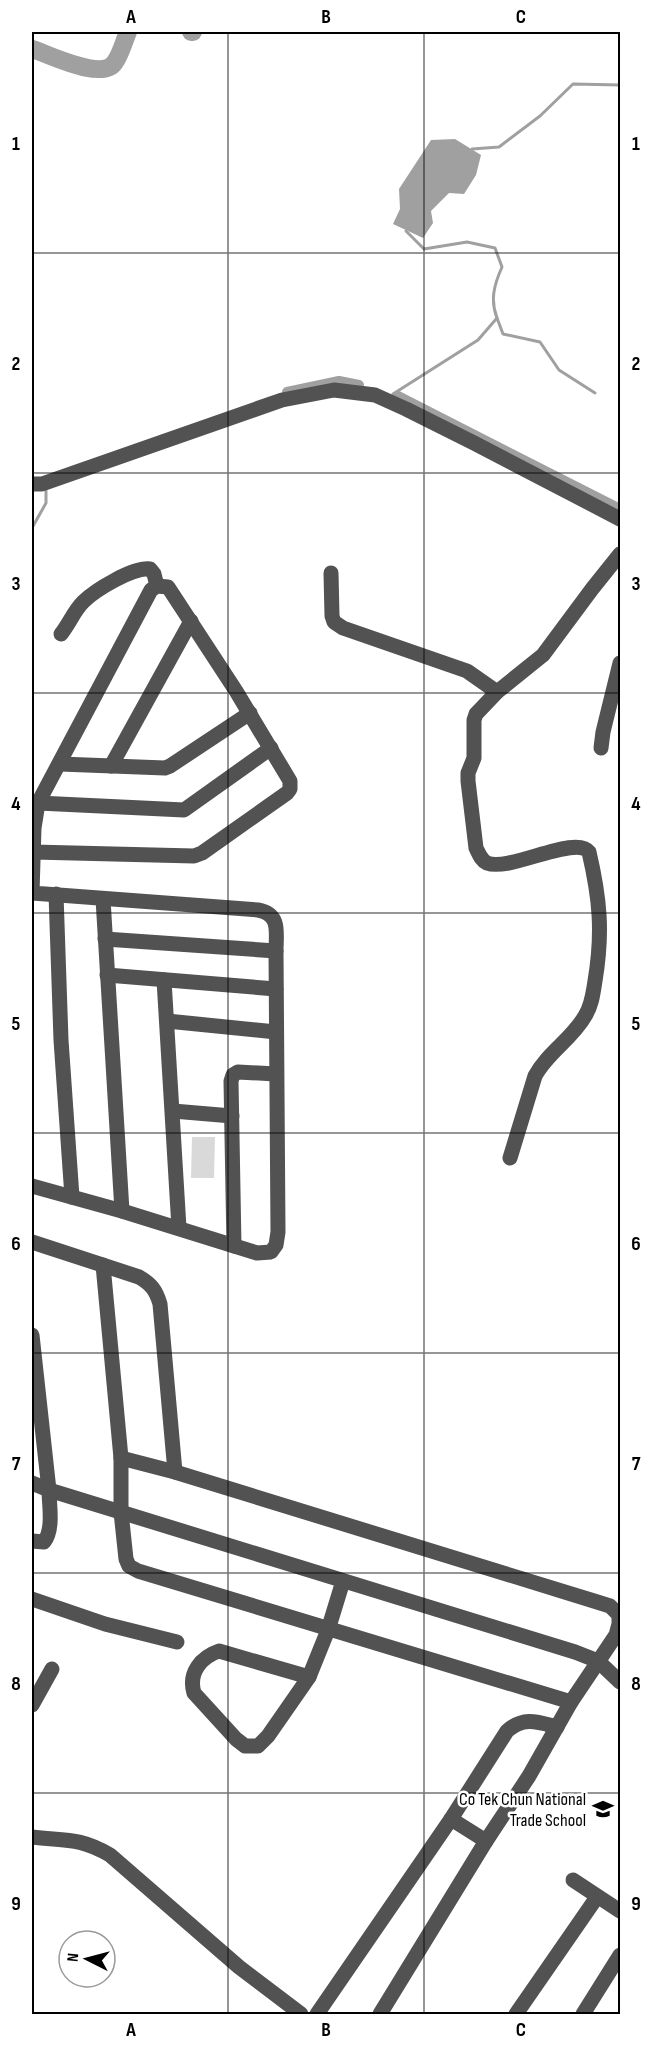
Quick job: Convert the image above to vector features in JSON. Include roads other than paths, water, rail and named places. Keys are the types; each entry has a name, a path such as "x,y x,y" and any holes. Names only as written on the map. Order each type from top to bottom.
{"street":[{"path":"32,484 42,484 102,464 282,400 334,390 375,395 621,519"},
{"path":"510,1158 535,1076 546,1060 580,1024 589,1010 597,971 601,927 589,852 584,847 496,864 484,861 476,848 468,773 474,758 474,720 476,714 498,692 543,655 621,554"},
{"path":"61,634 83,602 104,587 136,570 150,569 157,586"},
{"path":"331,573 334,622 343,628 466,671 498,692"},
{"path":"32,1186 179,1228 257,1254 271,1252 276,1245 278,1232 276,923 272,916 267,912 56,894 32,894 33,852 35,819 38,803 151,590 157,586 168,587 250,713 290,781 290,789 198,855 184,857 33,852"},
{"path":"111,766 191,621"},
{"path":"602,748 603,732 621,663"},
{"path":"60,764 159,769 170,766 250,713"},
{"path":"38,803 184,810 271,748"},
{"path":"56,894 61,1040 72,1197"},
{"path":"103,899 122,1211"},
{"path":"105,939 276,951"},
{"path":"107,975 276,989"},
{"path":"164,980 179,1228"},
{"path":"167,1021 276,1032"},
{"path":"234,1246 231,1081 233,1075 244,1071 276,1074"},
{"path":"173,1111 232,1116"},
{"path":"32,1242 139,1277 149,1282 157,1292 175,1472"},
{"path":"103,1265 121,1458 121,1512 126,1559 129,1566 138,1571 328,1630 571,1702"},
{"path":"32,1335 37,1430 49,1490 47,1539 41,1543 32,1541"},
{"path":"121,1458 175,1472 610,1606 620,1615 616,1635 571,1702 381,2014"},
{"path":"32,1483 575,1652 598,1661 621,1682"},
{"path":"309,1677 219,1652 208,1655 201,1662 193,1675 191,1684 194,1693 236,1739 245,1746 258,1746 268,1736 309,1677 328,1630 343,1581"},
{"path":"32,1599 105,1624 177,1642"},
{"path":"32,1705 52,1669"},
{"path":"316,2014 451,1819 507,1731 515,1724 528,1721 557,1727"},
{"path":"451,1819 486,1840"},
{"path":"32,1837 91,1844 110,1855 239,1967 301,2014"},
{"path":"573,1880 621,1911"},
{"path":"516,2014 597,1897"},
{"path":"584,2014 621,1955"}],"waterway":[{"path":"32,49 75,65 99,69 109,67 115,62 128,32"},
{"path":"472,149 499,147 540,116 573,84 620,85"},
{"path":"406,231 424,249 467,242 495,248 502,267 494,292 497,318"},
{"path":"393,394 478,340 497,318 503,334 540,342 559,370 595,393"},
{"path":"287,392 339,381 359,385"},
{"path":"398,396 620,509"},
{"path":"32,528 46,503 46,491"}],"place":[{"name":"Co Tek Chun National Trade School","path":"603,1809"}]}
